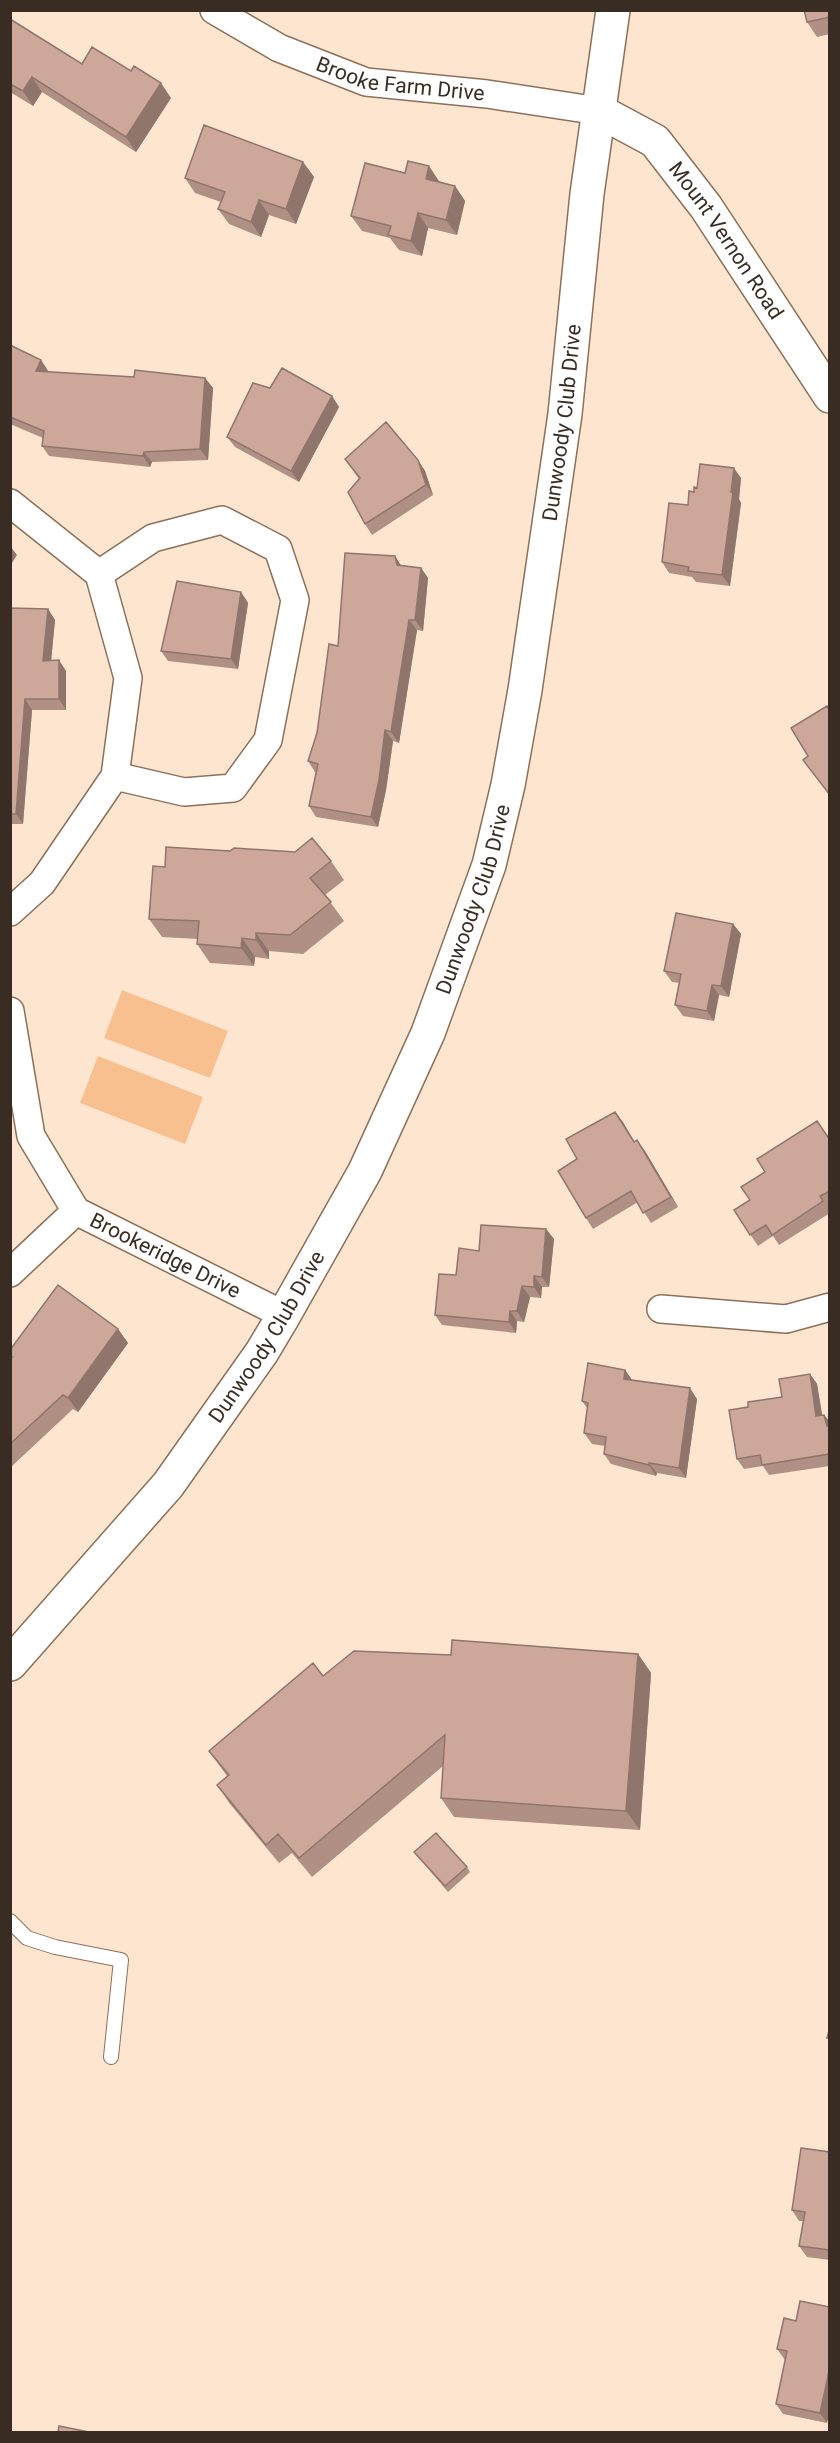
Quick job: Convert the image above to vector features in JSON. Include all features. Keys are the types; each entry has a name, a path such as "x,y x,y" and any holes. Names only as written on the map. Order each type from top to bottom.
{"street":[{"name":"Brooke Farm Drive","path":"214,10 279,48 366,82 487,94 599,111"},
{"name":"Dunwoody Club Drive","path":"10,1664 168,1485 256,1362 338,1223 375,1150 428,1033 489,865 525,690 565,414 587,194 613,10"},
{"name":"Mount Vernon Road","path":"599,111 655,141 706,207 830,396"},
{"path":"10,503 99,574 128,678 115,776 42,883 10,912"},
{"path":"99,574 153,538 222,520 278,549 295,600 268,740 233,788 184,792 115,776"},
{"name":"Brookeridge Drive","path":"10,1011 31,1136 76,1211 284,1315"},
{"path":"10,1273 76,1211"},
{"path":"661,1309 786,1319 830,1307"}],"lane":[{"path":"10,1921 27,1938 55,1947 121,1960 111,2056"}],"shaded area":[{"path":"122,990 228,1031 210,1078 104,1038"},
{"path":"98,1056 203,1097 185,1144 80,1103"}],"building":[{"path":"804,10 830,10 830,17 807,22"},
{"path":"10,19 82,64 92,47 131,71 134,66 161,83 126,137 32,77 23,91 10,84"},
{"path":"204,125 303,162 286,209 259,200 251,222 218,209 225,192 185,178"},
{"path":"408,161 429,166 426,179 455,186 446,220 418,213 411,241 388,235 391,226 351,216 365,163 405,173"},
{"path":"10,345 41,360 36,371 134,377 135,370 205,378 200,449 144,452 143,456 42,446 44,431 10,417"},
{"path":"282,368 332,396 291,471 227,437 253,383 270,388"},
{"path":"386,422 418,460 426,485 365,524 348,492 360,478 345,459"},
{"path":"700,464 734,468 722,575 688,571 689,567 662,562 669,503 688,505 689,491 694,492 694,487 697,488"},
{"path":"345,553 395,556 397,565 421,568 415,620 409,620 391,732 385,730 379,780 371,817 309,806 318,764 308,761 317,733 329,644 338,646"},
{"path":"177,581 241,592 231,659 161,651"},
{"path":"10,608 48,609 43,661 59,660 59,699 25,699 16,814 10,814"},
{"path":"827,706 830,709 830,795 803,760 808,756 791,728"},
{"path":"312,838 331,861 310,878 331,902 290,935 256,933 256,940 242,938 241,948 197,944 199,921 149,919 153,866 165,867 166,847 295,852"},
{"path":"676,913 733,924 721,986 712,985 707,1011 675,1005 681,974 664,971"},
{"path":"615,1112 634,1142 637,1140 671,1197 643,1213 631,1191 586,1218 558,1171 577,1159 566,1139"},
{"path":"817,1121 830,1140 830,1191 820,1196 823,1201 772,1235 766,1225 750,1235 734,1210 750,1200 741,1187 765,1172 757,1159"},
{"path":"481,1225 546,1229 542,1277 534,1276 534,1287 522,1286 517,1311 510,1311 509,1322 435,1315 439,1274 456,1275 459,1248 479,1251"},
{"path":"58,1285 118,1329 68,1398 63,1395 10,1444 10,1358 12,1357 10,1350"},
{"path":"588,1363 625,1370 624,1379 690,1388 679,1468 649,1463 649,1465 604,1454 606,1437 584,1433 588,1403 582,1401"},
{"path":"810,1374 816,1416 824,1415 827,1426 830,1426 829,1454 762,1465 760,1455 737,1459 729,1410 748,1407 748,1402 782,1397 779,1379"},
{"path":"452,1640 638,1654 626,1811 441,1798 445,1735 299,1858 278,1834 266,1845 217,1785 229,1775 209,1751 313,1663 323,1676 354,1651 451,1655"},
{"path":"436,1833 467,1867 445,1886 414,1852"},
{"path":"801,2148 830,2152 830,2250 799,2246 805,2212 792,2210"},
{"path":"800,2301 830,2307 830,2367 820,2413 776,2404 787,2351 777,2349 784,2318 796,2321"},
{"path":"59,2426 94,2433 58,2433"}]}
